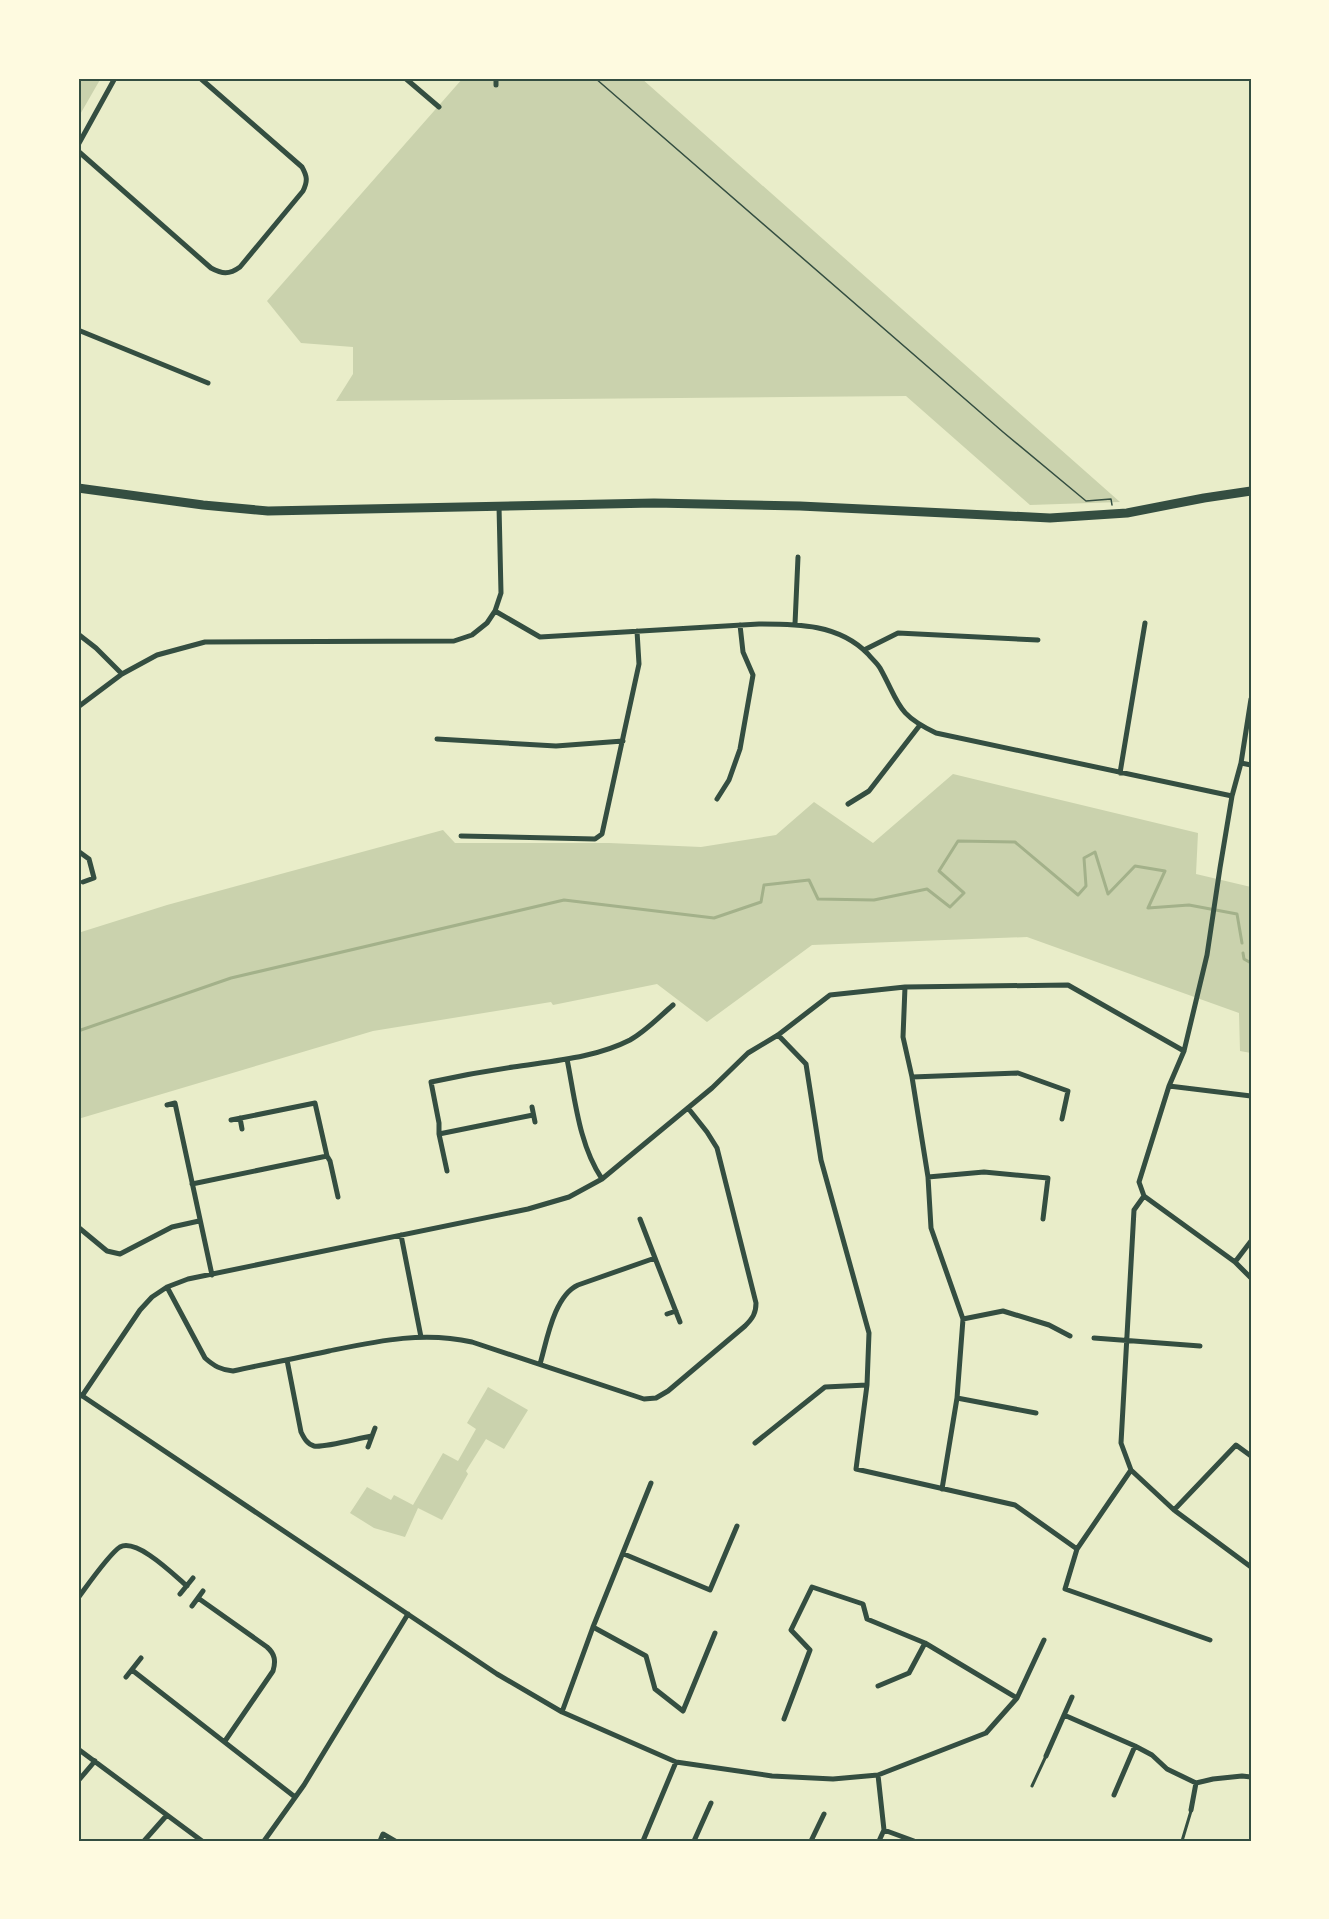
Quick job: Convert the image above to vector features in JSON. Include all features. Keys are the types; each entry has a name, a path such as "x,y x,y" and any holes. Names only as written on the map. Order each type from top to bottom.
{"main road":[{"path":"78,488 203,505 268,510 654,502 800,506 1050,518 1114,514 1251,491"}],"street":[{"path":"78,145 115,78"},
{"path":"78,151 211,268 225,274 232,273 240,267 303,191 307,183 306,174 302,167 200,78"},
{"path":"405,78 439,107"},
{"path":"496,78 496,85"},
{"path":"78,330 208,383"},
{"path":"78,707 122,674 157,656 205,642 454,641 472,634 487,624 495,611 501,592 499,506"},
{"path":"795,624 798,556"},
{"path":"495,611 540,637 795,624 836,632 864,650 879,666 896,702 908,718 936,733 1232,796"},
{"path":"1120,773 1145,623"},
{"path":"717,799 729,780 740,749 753,675 743,652 741,625"},
{"path":"461,836 595,839 599,837 639,664 637,631"},
{"path":"864,650 898,633 1038,640"},
{"path":"78,634 122,674"},
{"path":"1251,699 1241,763 1232,796 1216,887 1207,955 1184,1052 1169,1086 1139,1182 1144,1196 1235,1262 1251,1278"},
{"path":"848,804 869,791 920,725"},
{"path":"437,739 556,746 622,741"},
{"path":"1241,763 1251,765"},
{"path":"78,851 89,859 94,878 83,882"},
{"path":"1044,1640 1017,1698 986,1733 878,1775 833,1779 772,1776 676,1762 562,1712 497,1674 80,1395 140,1310 166,1287 188,1279 551,1203 569,1197 602,1179 727,1075 748,1053 778,1035 830,995 905,987 1068,986 1184,1052"},
{"path":"905,987 903,1036 928,1177 931,1228 963,1319 957,1398 942,1489"},
{"path":"447,1171 431,1082 604,1051 631,1039 673,1005"},
{"path":"778,1035 806,1064 821,1160 869,1333 867,1385 856,1469 1014,1505 1077,1549"},
{"path":"567,1059 585,1145 602,1179"},
{"path":"912,1077 1018,1073 1068,1091 1062,1119"},
{"path":"1169,1086 1251,1096"},
{"path":"167,1106 183,1101"},
{"path":"175,1103 212,1275"},
{"path":"231,1120 315,1103 338,1197"},
{"path":"532,1107 535,1122"},
{"path":"166,1287 200,1350 211,1364 218,1368 233,1371 388,1339 447,1338 472,1342 650,1399 668,1391 745,1326 754,1315 756,1303 717,1148 688,1108"},
{"path":"439,1134 533,1115"},
{"path":"240,1118 242,1129"},
{"path":"192,1184 327,1156"},
{"path":"928,1177 984,1172 1048,1178 1043,1219"},
{"path":"1144,1196 1134,1210 1121,1443 1131,1470 1174,1510 1251,1567"},
{"path":"640,1219 680,1323"},
{"path":"78,1227 106,1251 120,1254 172,1227 199,1221"},
{"path":"401,1235 421,1337"},
{"path":"1235,1262 1251,1241"},
{"path":"540,1364 558,1307 566,1292 578,1285 655,1258"},
{"path":"667,1314 676,1311"},
{"path":"963,1319 1003,1311 1049,1326 1070,1336"},
{"path":"1094,1338 1200,1346"},
{"path":"287,1360 301,1432 307,1442 316,1446 372,1436"},
{"path":"755,1443 825,1387 867,1385"},
{"path":"957,1398 1036,1413"},
{"path":"368,1447 375,1428"},
{"path":"1174,1510 1236,1445 1251,1456"},
{"path":"1131,1470 1077,1549 1065,1589 1210,1640"},
{"path":"562,1712 593,1627 651,1484"},
{"path":"624,1554 710,1590 737,1526"},
{"path":"78,1598 112,1556 124,1546 132,1546 141,1550 187,1586"},
{"path":"180,1594 193,1578"},
{"path":"784,1719 810,1650 791,1630 812,1587 863,1604 867,1619 925,1643 1017,1698"},
{"path":"192,1606 203,1590"},
{"path":"198,1598 267,1647 274,1656 273,1671 225,1741"},
{"path":"264,1841 296,1797 408,1614"},
{"path":"593,1627 646,1656 655,1689 683,1711 715,1633"},
{"path":"878,1686 909,1673 925,1643"},
{"path":"126,1677 141,1658"},
{"path":"132,1670 296,1797"},
{"path":"1046,1756 1072,1697"},
{"path":"1064,1715 1135,1746 1152,1755 1167,1769 1196,1783 1213,1779 1251,1777"},
{"path":"1114,1795 1135,1746"},
{"path":"78,1749 202,1841"},
{"path":"78,1781 95,1761"},
{"path":"643,1841 676,1762"},
{"path":"878,1775 884,1830 879,1841"},
{"path":"1191,1810 1196,1783"},
{"path":"694,1841 711,1803"},
{"path":"810,1841 824,1814"},
{"path":"144,1841 167,1815"},
{"path":"884,1830 914,1841"},
{"path":"380,1841 383,1834 395,1841"}],"lane":[{"path":"1032,1786 1046,1756"},
{"path":"1182,1841 1191,1810"}],"path":[{"path":"595,78 993,424 1086,501 1111,499 1114,514"}],"green space":[{"path":"78,78 101,78 78,118"},
{"path":"463,78 641,78 1120,502 1030,505 906,396 336,401 353,374 353,347 301,343 267,301"},
{"path":"953,774 1198,833 1196,874 1251,887 1251,1053 1240,1051 1239,1013 1027,937 812,945 707,1022 657,984 553,1005 551,1002 373,1031 78,1119 78,933 167,905 443,830 455,843 609,843 701,847 776,835 814,802 873,843"},
{"path":"488,1387 528,1410 504,1449 486,1439 466,1471 468,1474 442,1520 418,1508 405,1537 374,1528 350,1513 367,1487 391,1500 394,1495 413,1505 443,1453 458,1461 476,1429 467,1423"}],"waterway":[{"path":"78,1031 231,978 564,900 714,918 761,902 764,885 809,880 818,899 874,900 927,889 950,907 964,893 939,871 958,841 1015,842 1078,895 1086,886 1084,858 1095,852 1108,894 1135,866 1165,871 1148,908 1189,905 1237,914 1242,943"},
{"path":"1243,953 1244,959 1251,963"}]}
